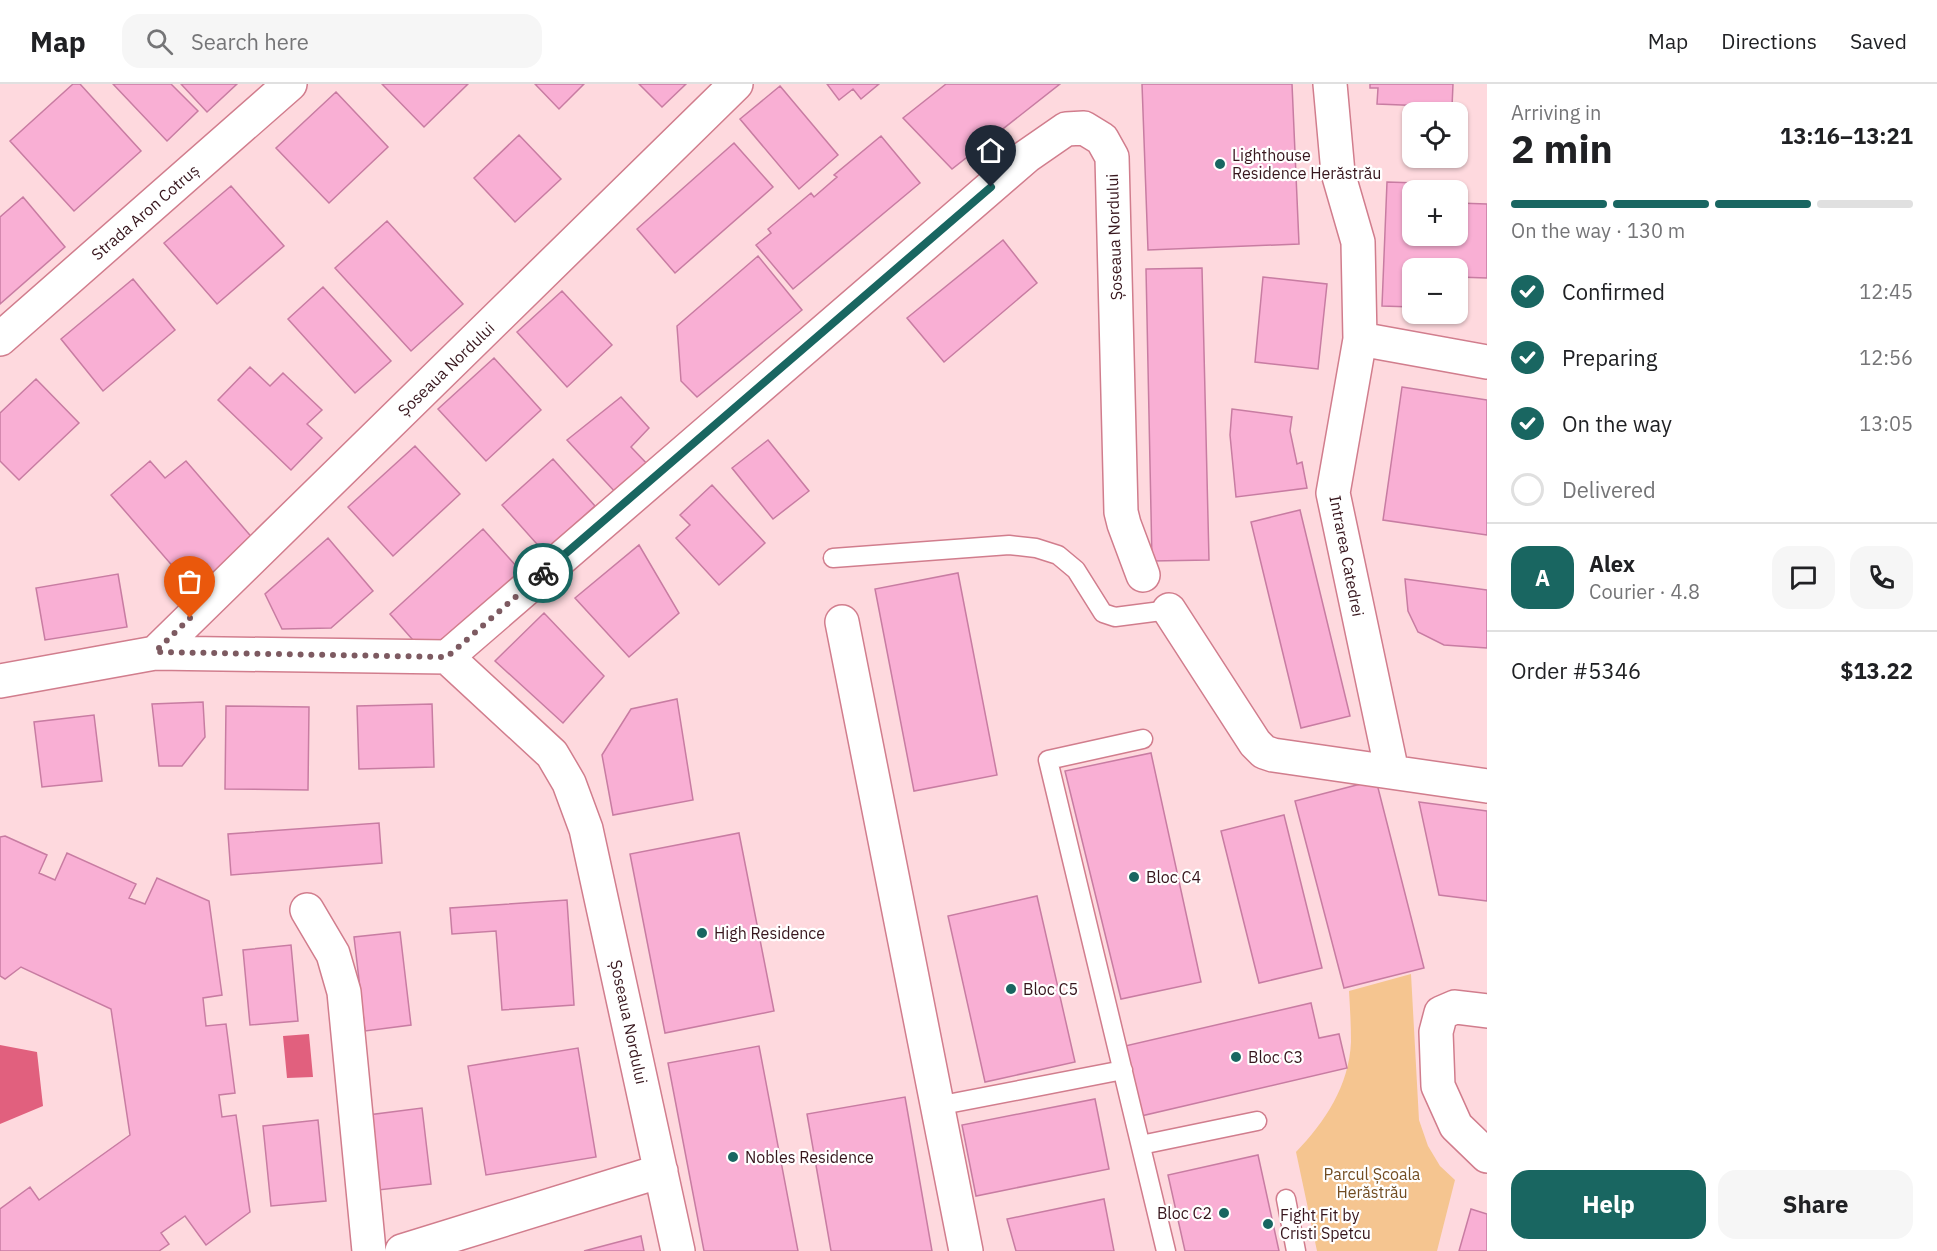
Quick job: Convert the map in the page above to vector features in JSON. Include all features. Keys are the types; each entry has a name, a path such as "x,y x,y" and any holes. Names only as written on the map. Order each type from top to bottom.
{"street":[{"name":"Strada Aron Cotruș","path":"0,339 290,84"},
{"name":"Șoseaua Nordului","path":"155,652 736,84"},
{"name":"Intrarea Catedrei","path":"1330,84 1338,173 1358,242 1360,339 1332,494 1392,772"},
{"name":"Șoseaua Nordului","path":"678,1251 586,829 569,783 552,754 447,657 1027,156 1066,129 1084,128 1102,138 1112,157 1121,512 1143,574"},
{"path":"1360,339 1487,362"},
{"path":"1169,610 1255,743 1264,752 1487,786"},
{"path":"842,622 966,1251"},
{"path":"0,681 155,652 447,657"},
{"path":"307,910 333,954 344,992 369,1251"},
{"path":"1487,1011 1455,1007 1441,1012 1436,1032 1438,1086 1456,1126 1487,1156"},
{"path":"402,1251 661,1171"}],"lane":[{"path":"833,558 1009,545 1036,548 1058,555 1076,570 1102,613 1115,617 1169,610"},
{"path":"1143,739 1048,760 1166,1251"},
{"path":"938,1106 1123,1070"},
{"path":"1141,1145 1257,1121"},
{"path":"1286,1199 1296,1251"}],"green space":[{"name":"Parcul Școala Herăstrău","path":"1411,974 1419,1120 1428,1146 1440,1166 1455,1180 1437,1251 1317,1251 1296,1152 1326,1116 1346,1074 1351,1042 1349,991"}],"shaded area":[{"path":"309,1034 313,1077 287,1078 283,1036"},
{"path":"0,1045 37,1052 43,1106 0,1124"}],"building":[{"path":"73,84 80,84 141,151 74,211 10,141"},
{"path":"113,84 171,84 198,111 167,141"},
{"path":"181,84 237,84 207,112"},
{"path":"382,84 468,84 424,127"},
{"path":"535,84 584,84 559,109"},
{"path":"639,84 686,84 662,107"},
{"path":"827,84 879,84 861,99 853,89 839,100"},
{"path":"946,84 1060,84 952,169 903,118"},
{"name":"Lighthouse Residence Herăstrău","path":"1142,84 1292,84 1299,244 1148,250"},
{"path":"1370,84 1453,84 1452,102 1377,104 1378,88 1370,88"},
{"path":"780,86 838,155 799,189 740,119"},
{"path":"336,92 388,147 329,203 276,148"},
{"path":"519,135 561,179 515,222 474,178"},
{"path":"881,136 920,183 793,289 756,245 771,233 768,229 811,193 814,197 837,177 834,175"},
{"path":"734,143 773,187 675,273 637,229"},
{"path":"1387,182 1402,182 1402,246 1468,246 1468,203 1487,204 1487,278 1468,277 1468,258 1402,258 1402,307 1382,306"},
{"path":"231,186 284,246 217,304 164,243"},
{"path":"23,197 65,247 0,304 0,217"},
{"path":"387,221 463,304 411,351 335,268"},
{"path":"1003,240 1037,283 944,362 907,318"},
{"path":"758,256 802,310 697,397 681,381 677,326"},
{"path":"1202,268 1209,560 1152,561 1146,269"},
{"path":"1263,277 1327,284 1318,369 1255,362"},
{"path":"133,279 175,330 103,391 61,339"},
{"path":"323,287 391,361 355,393 288,319"},
{"path":"562,291 612,345 567,387 517,332"},
{"path":"494,358 541,410 486,461 438,409"},
{"path":"250,367 270,386 283,373 322,410 307,424 322,438 291,470 218,400"},
{"path":"36,379 79,423 19,480 0,461 0,413"},
{"path":"1402,387 1487,400 1487,535 1383,520"},
{"path":"621,397 649,428 631,447 650,467 617,494 567,440"},
{"path":"1232,409 1292,417 1290,431 1297,464 1302,462 1307,488 1236,497 1230,435"},
{"path":"768,440 809,491 773,519 732,468"},
{"path":"415,446 460,494 393,556 348,507"},
{"path":"553,459 595,506 544,552 502,505"},
{"path":"150,461 165,478 186,461 255,541 195,592 111,495"},
{"path":"712,485 765,543 719,585 676,538 690,525 680,515"},
{"path":"1300,510 1350,716 1301,728 1251,522"},
{"path":"483,529 525,576 453,644 420,648 390,614"},
{"path":"328,538 373,591 331,628 282,629 265,594"},
{"path":"639,545 679,613 629,657 575,598"},
{"path":"958,573 997,775 914,791 875,589"},
{"path":"118,574 127,627 45,640 36,588"},
{"path":"1405,579 1487,590 1487,648 1444,645 1418,632 1408,611"},
{"path":"544,613 604,676 563,723 495,661"},
{"path":"677,699 693,800 613,815 602,755 631,709"},
{"path":"203,702 205,737 182,766 159,766 152,704"},
{"path":"432,704 434,767 359,769 357,706"},
{"path":"226,706 309,707 308,790 225,789"},
{"path":"94,715 102,781 42,787 34,722"},
{"name":"Bloc C4","path":"1151,753 1201,982 1121,999 1065,771"},
{"path":"1376,780 1424,968 1344,988 1295,801"},
{"path":"1419,802 1487,811 1487,901 1439,895"},
{"path":"1284,815 1322,968 1259,983 1221,831"},
{"path":"379,823 382,863 231,875 228,834"},
{"name":"High Residence","path":"739,833 774,1011 665,1033 630,854"},
{"path":"5,836 47,855 39,873 55,880 67,853 136,884 129,898 145,904 157,878 209,901 222,995 203,998 206,1026 226,1024 235,1093 219,1095 222,1117 236,1115 250,1212 206,1245 185,1216 161,1233 169,1244 159,1251 0,1251 0,1209 30,1187 39,1200 130,1135 111,1009 21,967 5,979 0,976 0,837"},
{"name":"Bloc C5","path":"1037,896 1075,1062 985,1082 948,916"},
{"path":"567,900 574,1005 502,1010 496,931 452,934 450,908"},
{"path":"400,932 411,1025 365,1031 354,937"},
{"path":"291,945 298,1021 250,1025 243,950"},
{"name":"Bloc C3","path":"1311,1003 1319,1038 1339,1034 1347,1068 1141,1116 1125,1046"},
{"name":"Nobles Residence","path":"759,1046 798,1251 704,1251 668,1063"},
{"path":"578,1048 596,1157 486,1175 468,1066"},
{"path":"905,1097 932,1251 831,1251 807,1114"},
{"path":"1095,1099 1109,1169 976,1196 962,1125"},
{"path":"422,1108 431,1184 378,1190 368,1115"},
{"path":"318,1120 326,1201 271,1206 263,1126"},
{"name":"Bloc C2","path":"1258,1155 1279,1251 1185,1251 1168,1175"},
{"path":"1104,1199 1114,1251 1016,1251 1007,1219"},
{"path":"1471,1209 1487,1214 1487,1251 1459,1251"},
{"path":"641,1236 644,1251 584,1251"}],"way so far":[{"path":"190,618 155,652 447,657 543,573"}],"place":[{"name":"Lighthouse Residence Herăstrău","path":"1220,164"},
{"name":"Bloc C4","path":"1134,877"},
{"name":"High Residence","path":"702,933"},
{"name":"Bloc C5","path":"1011,989"},
{"name":"Bloc C3","path":"1236,1057"},
{"name":"Nobles Residence","path":"733,1157"},
{"name":"Bloc C2","path":"1224,1213"},
{"name":"Fight Fit by Cristi Spetcu","path":"1268,1224"}],"route":[{"path":"543,573 991,187"}]}
